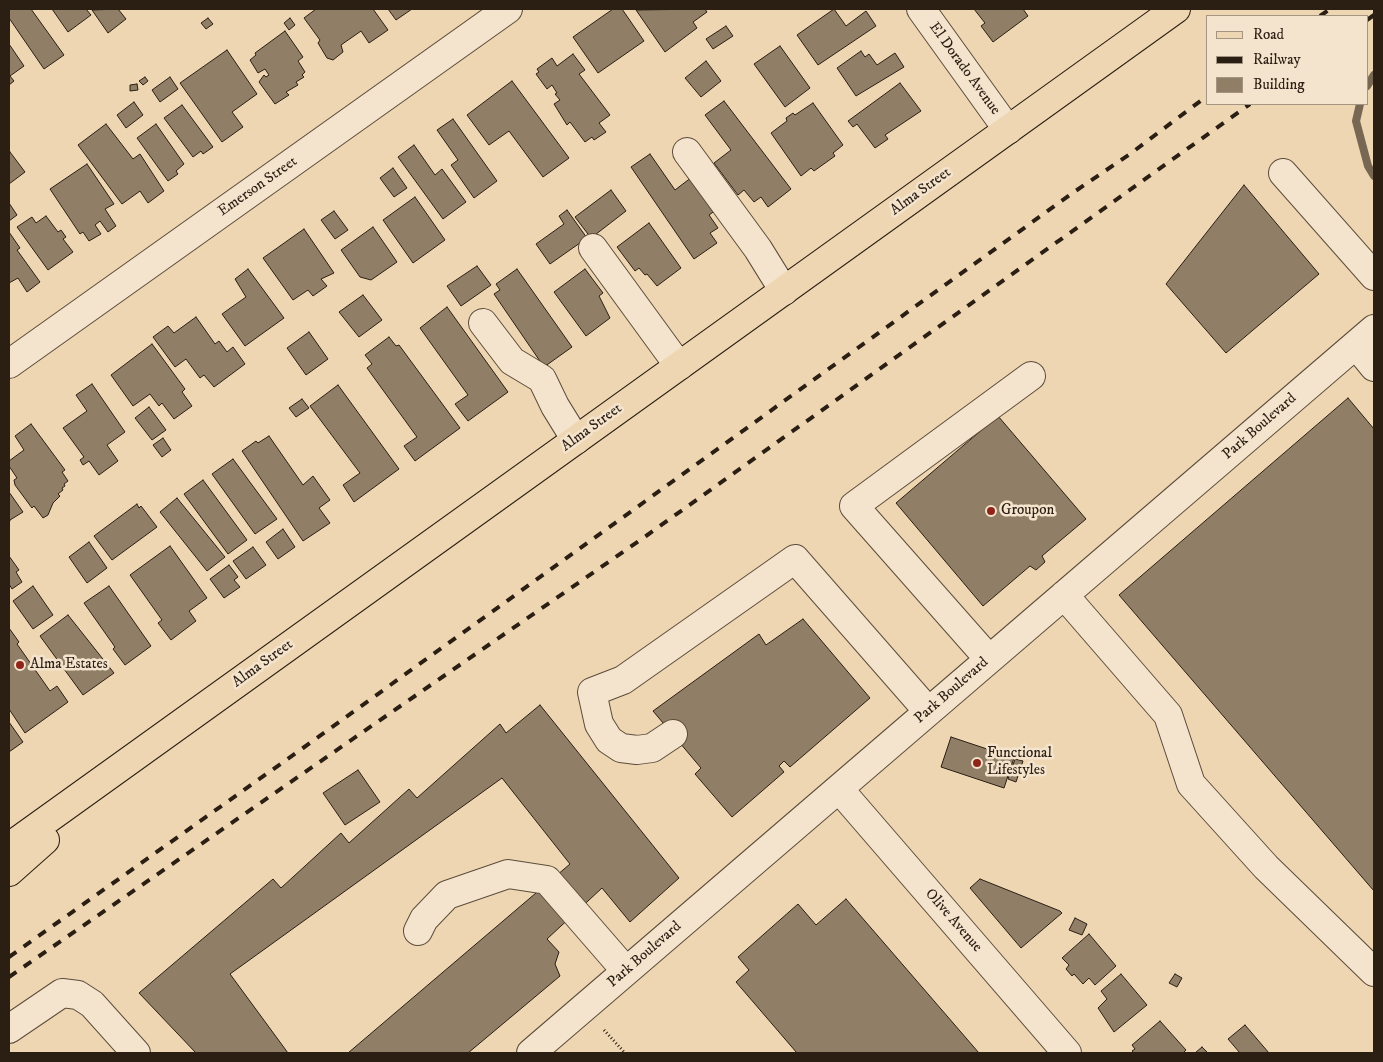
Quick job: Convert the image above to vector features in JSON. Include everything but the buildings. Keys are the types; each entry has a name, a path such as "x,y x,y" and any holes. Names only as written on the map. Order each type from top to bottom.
{"main road":[{"name":"Alma Street","path":"9,847 1176,9"},
{"path":"9,872 183,721"}],"street":[{"name":"Emerson Street","path":"9,364 508,9"},
{"name":"El Dorado Avenue","path":"921,9 1008,130"},
{"path":"687,152 758,249 784,291"},
{"path":"1283,173 1374,276"},
{"path":"593,248 679,366"},
{"path":"483,323 512,361 542,379 554,406 576,440"},
{"path":"1365,337 1374,367"},
{"name":"Park Boulevard","path":"531,1053 1365,337"},
{"path":"989,659 854,506 1031,376"},
{"path":"673,734 652,748 637,750 621,748 609,740 599,724 592,692 624,680 795,560 928,712"},
{"path":"1064,596 1168,715 1191,784 1266,867 1374,972"},
{"name":"Olive Avenue","path":"839,788 1067,1053"},
{"path":"418,931 424,919 447,895 508,874 547,880 626,971"},
{"path":"9,1029 62,993 78,995 92,1004 136,1053"}],"path":[{"path":"604,1030 624,1053"}],"waterway":[{"path":"1368,84 1374,75"},
{"path":"1360,105 1356,121 1368,166 1374,176"}],"railway":[{"path":"1321,15 1330,9"},
{"path":"1368,19 1374,15"},
{"path":"9,957 303,748 1074,192 1130,154 1206,97"},
{"path":"9,977 646,536 1249,105"}],"place":[{"name":"Groupon","path":"991,511"},
{"name":"Alma Estates","path":"20,665"},
{"name":"Functional Lifestyles","path":"977,763"}]}
